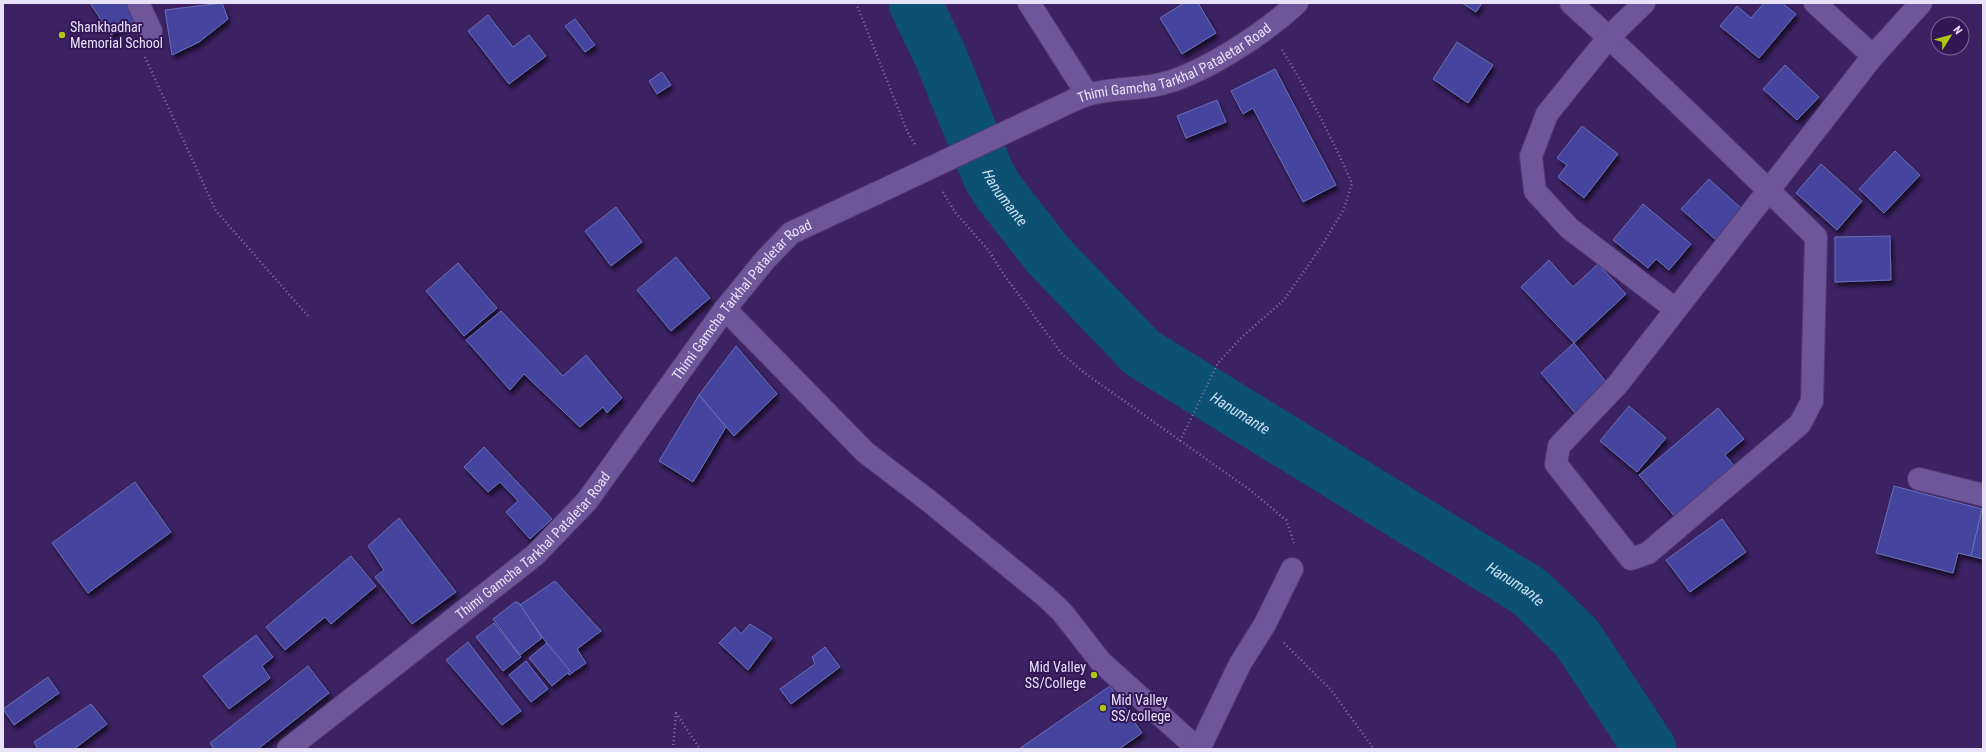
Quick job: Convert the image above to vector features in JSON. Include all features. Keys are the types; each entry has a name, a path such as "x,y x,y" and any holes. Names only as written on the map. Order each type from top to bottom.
{"street":[{"path":"138,3 151,31"},
{"path":"1029,3 1081,97"},
{"name":"Thimi Gamcha Tarkhal Pataletar Road","path":"288,749 535,555 586,501 725,310 765,260 791,232 1081,97 1161,84 1198,69 1238,47 1268,27 1296,3"},
{"path":"1572,3 1768,189 1816,237 1812,401 1800,424 1648,553 1631,559 1556,464 1558,446 1618,384 1674,308 1768,189 1873,56 1921,3"},
{"path":"1644,3 1609,37 1547,114 1531,156 1535,191 1569,228 1674,308"},
{"path":"1815,3 1873,56"},
{"path":"725,310 865,452 929,501 1045,596 1062,612 1101,662 1198,749 1240,664 1265,624 1292,569"},
{"path":"1919,479 1983,495"}],"path":[{"path":"856,3 908,133 920,153"},
{"path":"1180,441 1218,363 1242,337 1284,300 1321,247 1344,210 1352,183 1330,135 1302,81 1268,27"},
{"path":"151,31 145,58 216,211 308,316"},
{"path":"939,186 955,212 989,251 1002,272 1062,354 1086,374 1250,490 1286,520 1294,542 1292,569"},
{"path":"1265,624 1331,690 1374,749"},
{"path":"673,749 676,713 700,749"}],"building":[{"path":"90,3 128,3 138,18 111,35"},
{"path":"222,3 228,19 199,42 172,55 165,10"},
{"path":"1184,3 1198,3 1216,33 1182,54 1160,18"},
{"path":"1462,3 1482,3 1476,12"},
{"path":"1764,3 1782,3 1796,14 1759,58 1720,26 1737,6 1751,18"},
{"path":"488,15 513,47 529,35 546,56 509,84 468,31"},
{"path":"575,19 595,45 585,52 565,26"},
{"path":"1457,42 1493,65 1468,103 1433,79"},
{"path":"1785,65 1819,97 1797,120 1763,89"},
{"path":"1275,69 1336,185 1303,202 1253,108 1243,114 1231,91"},
{"path":"662,72 671,85 657,94 649,81"},
{"path":"1217,100 1226,122 1186,138 1177,116"},
{"path":"1582,126 1618,154 1584,198 1558,177 1567,165 1557,158"},
{"path":"1895,151 1920,175 1884,213 1859,189"},
{"path":"1821,164 1862,201 1837,230 1796,193"},
{"path":"1709,179 1743,210 1716,240 1681,209"},
{"path":"1643,204 1691,244 1669,270 1656,259 1648,268 1613,240"},
{"path":"616,207 642,242 611,266 585,231"},
{"path":"1890,236 1891,280 1835,282 1835,237"},
{"path":"676,257 710,298 671,331 637,290"},
{"path":"1549,260 1573,287 1598,264 1626,294 1574,343 1521,287"},
{"path":"458,263 497,308 464,336 426,291"},
{"path":"501,311 563,376 586,355 622,398 607,413 603,407 580,427 524,374 510,390 466,340"},
{"path":"1574,343 1608,384 1575,413 1541,373"},
{"path":"736,346 777,394 734,436 699,395"},
{"path":"699,395 726,427 693,482 659,461"},
{"path":"1629,406 1666,438 1637,472 1600,441"},
{"path":"1718,408 1744,439 1725,455 1736,468 1677,519 1639,475"},
{"path":"484,447 552,519 530,539 506,512 518,501 500,482 488,492 464,467"},
{"path":"135,482 171,532 88,593 52,543"},
{"path":"1894,486 1982,509 1971,556 1958,553 1953,573 1876,553"},
{"path":"1981,514 1983,515 1983,559 1971,556"},
{"path":"399,518 456,592 412,624 375,577 384,570 368,546"},
{"path":"1722,519 1746,552 1690,592 1666,560"},
{"path":"351,556 376,586 331,624 325,617 285,650 266,627"},
{"path":"555,581 601,631 577,649 586,663 569,675 520,605"},
{"path":"515,602 519,603 542,638 520,655 493,619"},
{"path":"494,623 521,657 503,671 476,637"},
{"path":"750,624 772,638 748,670 719,643 735,627 741,634"},
{"path":"256,635 273,657 262,666 270,678 229,709 203,676"},
{"path":"468,642 521,711 502,725 446,660"},
{"path":"547,643 570,671 552,686 529,658"},
{"path":"825,647 840,667 791,704 780,689 815,664 812,657"},
{"path":"526,661 548,689 531,702 509,675"},
{"path":"308,666 329,693 258,749 214,749 210,743"},
{"path":"48,677 59,693 14,725 3,709"},
{"name":"Mid Valley SS/college","path":"1110,686 1142,733 1119,749 1019,749"},
{"path":"91,704 107,724 74,749 38,749 34,742"}],"waterway":[{"name":"Hanumante","path":"915,3 940,55 989,176 998,191 1048,255 1142,353 1530,592 1577,638 1650,749"}],"place":[{"name":"Shankhadhar Memorial School","path":"62,35"},
{"name":"Mid Valley SS/College","path":"1094,675"},
{"name":"Mid Valley SS/college","path":"1103,708"}]}
